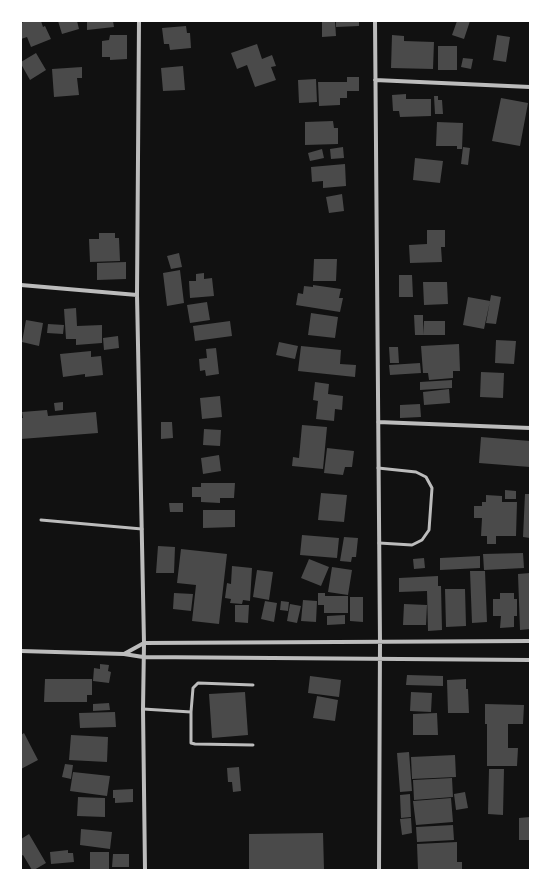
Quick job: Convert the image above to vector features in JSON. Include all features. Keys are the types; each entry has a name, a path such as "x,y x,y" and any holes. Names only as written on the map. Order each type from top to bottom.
{"street":[{"path":"139,21 137,295 144,643 143,709 145,870"},
{"path":"375,21 380,642 379,870"},
{"path":"376,80 530,87"},
{"path":"21,285 137,295"},
{"path":"378,422 530,428"},
{"path":"124,654 144,643 530,641"},
{"path":"21,651 124,654 143,657 530,660"}],"lane":[{"path":"378,468 416,472 426,477 432,488 429,530 422,540 412,545 379,542"},
{"path":"41,520 142,529"},
{"path":"253,685 198,683 192,688 191,712 191,743 253,746"},
{"path":"143,709 191,712"}],"building":[{"path":"26,21 41,21 51,39 31,47 27,37 21,39 21,23"},
{"path":"58,21 77,21 79,29 62,34"},
{"path":"87,21 113,21 114,27 87,30"},
{"path":"322,21 335,21 336,36 322,37"},
{"path":"336,21 359,21 359,26 336,27"},
{"path":"457,21 470,21 464,39 452,35"},
{"path":"186,26 187,33 190,33 191,48 170,50 169,44 164,44 162,28"},
{"path":"110,35 127,35 127,59 110,60 110,57 102,57 102,41 109,40"},
{"path":"392,35 404,36 404,41 434,42 433,69 391,68"},
{"path":"497,35 510,37 506,62 493,60"},
{"path":"257,44 262,59 272,55 276,66 271,67 276,80 255,87 247,65 237,69 231,53"},
{"path":"438,46 457,46 457,70 438,70"},
{"path":"36,53 46,70 30,80 21,62"},
{"path":"463,58 473,59 471,69 461,67"},
{"path":"183,66 185,90 163,91 161,68"},
{"path":"82,67 82,78 77,78 79,95 54,97 52,69"},
{"path":"347,77 359,77 359,91 347,91 347,98 340,98 340,105 319,106 318,82 347,82"},
{"path":"316,79 317,102 299,103 298,80"},
{"path":"406,94 406,99 431,99 431,116 400,117 399,111 393,111 392,95"},
{"path":"434,96 438,96 438,100 442,100 443,114 435,114"},
{"path":"501,98 528,103 520,146 492,141"},
{"path":"333,121 334,128 338,128 338,144 305,145 305,122"},
{"path":"437,122 463,123 462,149 457,149 457,146 436,146"},
{"path":"343,147 344,158 331,159 330,149"},
{"path":"463,147 470,148 468,165 461,164"},
{"path":"322,149 324,158 310,161 308,153"},
{"path":"415,158 443,161 440,183 413,180"},
{"path":"345,164 346,186 323,188 323,181 312,182 311,167"},
{"path":"342,194 344,211 329,213 326,197"},
{"path":"427,230 445,230 445,247 441,247 442,262 410,263 409,245 427,244"},
{"path":"99,233 115,233 115,238 119,238 120,261 90,262 89,239 99,239"},
{"path":"179,253 182,267 171,269 167,256"},
{"path":"314,259 337,259 336,281 313,281"},
{"path":"126,262 126,279 97,280 97,263"},
{"path":"180,270 184,303 167,306 163,273"},
{"path":"204,273 204,279 212,278 214,296 190,298 189,281 196,281 196,274"},
{"path":"399,275 412,275 413,297 399,297"},
{"path":"423,282 447,282 448,304 424,305"},
{"path":"313,285 341,289 339,298 343,298 340,312 296,305 298,293 303,294 304,286 313,287"},
{"path":"491,295 501,297 496,324 486,323"},
{"path":"468,297 490,301 484,329 463,325"},
{"path":"207,302 210,320 190,323 187,305"},
{"path":"76,308 77,326 102,325 102,343 76,345 76,339 66,339 64,309"},
{"path":"311,313 338,317 335,338 308,335"},
{"path":"414,315 423,315 423,335 415,335"},
{"path":"26,320 43,323 39,346 22,342"},
{"path":"230,321 232,336 195,341 193,326"},
{"path":"424,321 445,321 445,335 423,335"},
{"path":"48,324 64,325 63,334 47,333"},
{"path":"118,336 119,348 104,350 103,338"},
{"path":"496,340 516,341 514,364 495,363"},
{"path":"279,342 298,346 295,359 276,355"},
{"path":"459,344 460,371 453,371 453,378 429,380 428,373 423,373 421,346"},
{"path":"301,346 341,350 340,364 356,365 355,377 298,371"},
{"path":"389,347 398,347 399,363 390,363"},
{"path":"216,348 219,374 206,376 205,370 200,371 199,359 207,358 206,349"},
{"path":"91,351 91,357 101,356 103,375 85,377 85,374 63,377 60,354"},
{"path":"420,363 421,373 390,375 389,365"},
{"path":"481,372 504,373 503,398 480,397"},
{"path":"452,380 452,388 420,390 420,382"},
{"path":"315,382 329,384 328,394 343,396 342,410 335,409 334,421 316,419 318,401 313,400"},
{"path":"449,389 450,403 424,405 423,392"},
{"path":"220,396 222,417 202,419 200,398"},
{"path":"63,402 63,410 55,411 54,403"},
{"path":"420,404 421,417 400,418 400,405"},
{"path":"47,410 48,416 96,412 98,433 21,439 21,418 23,418 22,412"},
{"path":"161,422 172,422 173,438 161,439"},
{"path":"302,425 327,427 323,469 292,466 293,457 299,458"},
{"path":"204,429 221,430 220,446 203,445"},
{"path":"481,437 530,441 530,467 479,463"},
{"path":"327,448 354,451 352,467 345,467 343,475 324,473"},
{"path":"219,455 221,471 203,474 201,458"},
{"path":"201,483 235,483 234,498 220,498 220,503 201,502 201,497 192,497 192,487 201,487"},
{"path":"505,490 516,491 516,499 505,499"},
{"path":"321,493 347,495 344,522 318,520"},
{"path":"525,494 530,494 530,538 523,537"},
{"path":"486,495 502,496 502,502 517,502 516,536 496,536 496,544 487,544 487,536 481,536 482,518 474,518 474,506 482,506 482,502 486,502"},
{"path":"169,503 183,503 183,512 170,512"},
{"path":"203,510 235,510 235,527 203,528"},
{"path":"302,535 339,538 337,558 300,555"},
{"path":"344,537 358,538 356,557 352,557 351,562 340,561"},
{"path":"158,546 175,547 174,573 156,573"},
{"path":"181,549 227,554 219,624 192,621 196,585 177,583"},
{"path":"523,553 524,568 484,570 483,554"},
{"path":"480,556 480,568 440,570 440,558"},
{"path":"424,558 425,568 414,569 413,559"},
{"path":"309,559 329,567 321,586 301,578"},
{"path":"232,566 252,568 250,601 243,600 242,604 230,603 231,599 225,598 227,583 231,584"},
{"path":"332,567 352,570 348,595 328,592"},
{"path":"257,570 273,572 269,600 253,597"},
{"path":"470,571 485,571 487,622 472,623"},
{"path":"530,573 530,629 520,630 518,574"},
{"path":"438,576 438,586 441,586 442,630 428,631 427,591 399,592 399,578"},
{"path":"445,589 465,589 466,626 446,627"},
{"path":"174,593 193,594 191,611 173,609"},
{"path":"318,593 325,593 325,596 348,596 348,613 324,613 324,605 318,605"},
{"path":"500,593 514,593 514,599 517,599 517,616 514,616 514,627 500,628 501,616 493,616 493,599 500,599"},
{"path":"350,597 363,597 363,622 350,621"},
{"path":"303,600 317,601 316,622 301,621"},
{"path":"265,601 277,603 274,622 261,619"},
{"path":"281,601 289,602 288,611 280,610"},
{"path":"290,604 301,606 297,623 287,621"},
{"path":"404,604 427,605 426,625 403,625"},
{"path":"235,605 249,605 248,623 235,622"},
{"path":"345,615 345,624 327,625 327,616"},
{"path":"100,664 109,665 108,671 111,672 109,683 93,681 94,668 100,669"},
{"path":"407,675 443,676 443,686 406,685"},
{"path":"310,676 341,680 339,697 308,693"},
{"path":"45,679 92,679 92,695 87,695 87,702 44,702"},
{"path":"466,679 469,713 448,713 447,680"},
{"path":"245,692 248,735 212,738 209,694"},
{"path":"411,692 432,693 431,712 410,711"},
{"path":"317,696 338,700 335,721 313,718"},
{"path":"109,703 110,710 93,711 93,704"},
{"path":"485,704 524,705 523,724 508,724 508,748 518,748 517,766 487,766 487,724 485,724"},
{"path":"115,712 116,727 80,728 79,713"},
{"path":"437,713 438,735 413,735 413,714"},
{"path":"24,733 38,760 21,769 21,735"},
{"path":"71,735 108,737 107,762 69,760"},
{"path":"409,752 412,791 400,792 397,753"},
{"path":"455,755 456,777 412,779 411,757"},
{"path":"65,764 73,765 71,779 62,777"},
{"path":"239,767 241,791 233,792 232,782 228,782 227,768"},
{"path":"489,769 504,769 503,815 488,814"},
{"path":"73,772 110,776 107,796 70,791"},
{"path":"452,778 453,797 414,800 413,780"},
{"path":"133,789 133,802 115,803 115,798 113,798 113,790"},
{"path":"465,792 468,808 456,810 454,794"},
{"path":"410,794 411,817 401,818 400,795"},
{"path":"78,797 105,798 105,817 77,816"},
{"path":"451,798 453,822 416,825 413,801"},
{"path":"530,817 530,840 519,840 519,818"},
{"path":"411,818 412,833 402,835 400,819"},
{"path":"453,825 454,840 417,842 416,827"},
{"path":"81,829 112,832 110,849 80,845"},
{"path":"323,833 324,870 249,870 249,834"},
{"path":"29,834 46,863 34,870 32,870 23,855 21,856 21,839"},
{"path":"457,842 457,862 462,862 462,870 418,870 417,844"},
{"path":"68,850 68,853 73,853 74,862 51,864 50,852"},
{"path":"90,852 109,852 109,870 90,870"},
{"path":"113,854 129,854 129,867 112,867"}]}
